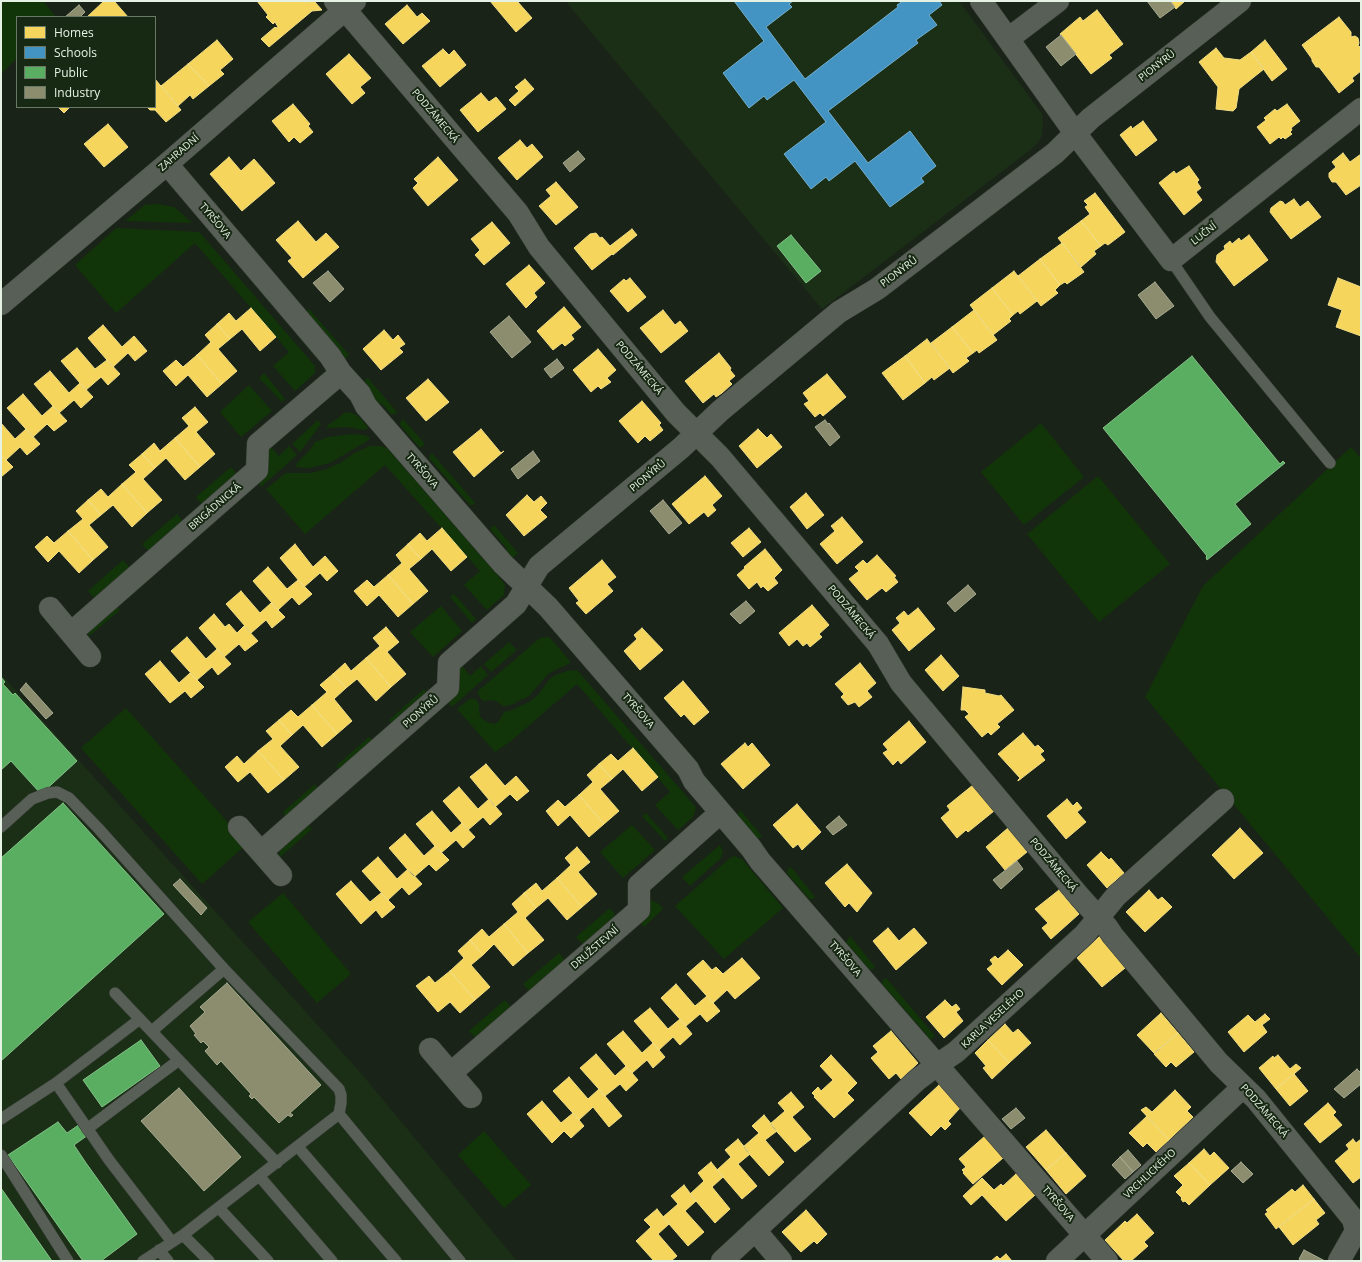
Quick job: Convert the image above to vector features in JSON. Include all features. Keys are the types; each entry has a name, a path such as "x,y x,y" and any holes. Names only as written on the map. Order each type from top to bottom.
{"street":[{"path":"981,1 1075,133 1171,260"},
{"path":"1008,39 1058,1"},
{"name":"PIONÝRŮ","path":"261,852 448,688 449,663 516,604 539,566 697,434 720,411 839,312 877,289 1055,153 1091,118 1240,1"},
{"name":"ZAHRADNÍ","path":"1,304 167,164 345,4"},
{"name":"PODZÁMECKÁ","path":"345,4 518,214 539,248 676,413 720,457 878,644 901,683 1219,1062 1256,1099 1353,1219 1356,1231 1339,1261"},
{"name":"LUČNÍ","path":"1171,260 1361,109"},
{"name":"TYRŠOVA","path":"167,164 330,356 341,373 360,394 366,406 503,564 548,607 688,769 694,781 751,848 760,861 1107,1261"},
{"name":"BRIGÁDNICKÁ","path":"71,633 257,470 258,444 341,373"},
{"path":"50,608 90,656"},
{"name":"KARLA VESELÉHO","path":"722,1261 917,1080 936,1064 956,1052 1085,934 1116,896 1223,800"},
{"name":"DRUŽSTEVNÍ","path":"451,1074 639,910 639,885 720,813"},
{"path":"239,827 281,875"},
{"path":"430,1049 471,1097"},
{"name":"VRCHLICKÉHO","path":"1057,1261 1244,1087"},
{"path":"755,1230 782,1261"}],"lane":[{"path":"1171,260 1210,317 1330,463"},
{"path":"1,827 32,800 48,793 56,792 69,798 98,828 224,969 339,1089 341,1096 339,1114 184,1235 143,1261"},
{"path":"152,1031 224,969"},
{"path":"115,993 277,1163"},
{"path":"1,1119 56,1083 140,1019"},
{"path":"87,1129 179,1060"},
{"path":"56,1083 109,1160 172,1242"},
{"path":"339,1114 460,1261"},
{"path":"298,1147 396,1261"},
{"path":"1,1155 68,1261"},
{"path":"260,1177 332,1261"},
{"path":"219,1208 268,1261"},
{"path":"184,1235 209,1261"},
{"path":"159,1250 168,1261"}],"shaded area":[{"path":"570,1 959,1 1042,114 1042,136 1036,145 1030,150 822,309 567,3"},
{"path":"1,674 360,1072 517,1261 1,1261"}],"green space":[{"path":"1,1 43,1 55,16 16,16 16,59 1,74"},
{"path":"159,204 174,207 192,223 125,221 145,205"},
{"path":"116,228 199,232 315,366 315,373 295,391 273,366 289,352 195,243 116,313 75,265"},
{"path":"309,309 349,355 344,360 307,312"},
{"path":"264,373 285,399 282,402 259,378"},
{"path":"368,378 397,412 395,414 391,414 381,403 377,406 372,393 364,384 365,380"},
{"path":"249,385 272,411 241,437 220,412"},
{"path":"347,412 357,415 368,427 367,429 363,430 347,427 326,428 329,424"},
{"path":"403,419 425,444 422,447 419,447 400,425"},
{"path":"318,420 321,424 300,452 292,444"},
{"path":"1041,423 1084,477 1024,525 981,472"},
{"path":"352,434 365,435 369,437 369,440 330,463 310,468 296,467 297,463 310,450 315,442 328,437"},
{"path":"289,446 297,455 261,487 258,480 268,471 267,449 271,447 279,456"},
{"path":"370,446 387,448 505,584 504,595 487,610 464,585 480,571 385,465 305,534 266,489 286,473 311,473 326,469 340,463 354,453"},
{"path":"1351,447 1361,458 1361,958 1145,697 1203,586"},
{"path":"432,453 475,503 473,505 470,505 429,458"},
{"path":"231,467 236,473 236,478 205,504 201,503 196,497"},
{"path":"1098,476 1170,564 1099,622 1027,534"},
{"path":"177,514 182,520 182,524 151,551 147,550 142,544"},
{"path":"494,525 518,553 509,561 502,553 507,549 490,529"},
{"path":"123,560 129,567 129,570 97,598 93,597 88,591"},
{"path":"454,594 476,619 472,623 450,597"},
{"path":"441,606 462,631 433,657 410,632"},
{"path":"117,607 120,610 88,637 90,627"},
{"path":"540,638 550,638 570,661 570,663 548,674 529,696 511,705 503,706 496,701 482,700 478,694 478,691"},
{"path":"509,642 517,650 491,672 484,664"},
{"path":"481,666 488,675 452,707 449,703 449,699 459,690 459,667 463,667 470,676"},
{"path":"577,670 696,808 693,817 678,830 655,805 670,792 577,684 511,741 495,752 457,709 470,699 475,699 479,704 481,718 494,724 499,721 504,712 529,702 538,695 549,680 555,675 567,671"},
{"path":"424,689 427,693 392,723 389,720"},
{"path":"126,708 247,844 202,884 81,748"},
{"path":"369,737 373,740 339,769 336,766"},
{"path":"315,784 318,792 289,816 285,816 283,812"},
{"path":"740,810 762,836 760,838 756,838 737,816"},
{"path":"646,813 668,838 665,841 642,816"},
{"path":"308,825 312,829 279,858 280,848"},
{"path":"632,825 655,850 623,878 600,852"},
{"path":"720,845 723,852 721,858 690,886 682,877"},
{"path":"734,856 742,859 783,908 724,959 675,906"},
{"path":"791,867 815,897 813,899 809,899 787,873 788,869"},
{"path":"283,893 351,974 317,1003 248,922"},
{"path":"649,899 659,904 663,909 644,927 640,923 640,920 651,911"},
{"path":"610,908 616,916 586,945 583,944 576,937"},
{"path":"850,936 875,967 873,969 869,969 846,942"},
{"path":"559,953 565,960 529,991 523,984"},
{"path":"886,978 935,1036 926,1044 922,1040 927,1035 882,984 883,980"},
{"path":"505,1000 510,1006 511,1011 478,1039 475,1037 469,1031"},
{"path":"484,1131 531,1185 504,1208 458,1155"}],"building: Homes":[{"path":"104,1 114,1 127,16 88,16"},
{"path":"257,1 304,1 306,3 309,1 314,1 322,10 312,11 269,47 261,39 275,27 278,27 275,22 273,24 266,17 268,15"},
{"path":"490,1 517,1 532,18 516,32"},
{"path":"1170,1 1185,1 1176,9"},
{"path":"407,5 417,17 422,13 430,21 403,44 385,24"},
{"path":"1097,10 1123,44 1109,55 1112,58 1091,74 1060,34 1080,17 1083,21"},
{"path":"1339,17 1351,32 1351,37 1355,36 1358,38 1358,46 1361,47 1361,71 1352,78 1354,81 1339,93 1319,67 1316,67 1302,45"},
{"path":"217,40 233,59 220,70 224,74 209,86 188,64"},
{"path":"1265,40 1287,69 1272,81 1251,52"},
{"path":"1216,48 1224,58 1240,60 1251,52 1264,69 1239,89 1236,108 1233,111 1216,109 1218,87 1199,62"},
{"path":"443,49 449,55 454,50 466,65 440,87 422,66"},
{"path":"349,54 371,78 360,87 365,93 352,104 326,74"},
{"path":"188,64 209,86 193,99 190,95 178,106 161,86"},
{"path":"525,79 534,89 515,106 509,100 519,91 515,87"},
{"path":"156,80 181,110 166,122 155,110 150,110 148,108 156,108"},
{"path":"481,93 489,102 496,97 506,109 478,132 460,110"},
{"path":"293,104 310,124 308,126 313,132 300,143 294,137 289,142 272,121"},
{"path":"1287,104 1300,121 1291,128 1292,130 1290,132 1292,134 1285,139 1283,137 1281,139 1279,137 1270,144 1257,127 1266,120 1264,118 1275,109 1277,111"},
{"path":"59,108 69,108 64,113"},
{"path":"1143,121 1157,140 1136,156 1120,135 1131,126 1132,129"},
{"path":"108,124 128,147 104,167 84,144"},
{"path":"520,140 527,148 532,144 543,157 517,180 498,158"},
{"path":"1343,153 1350,162 1361,154 1361,185 1346,195 1336,182 1332,182 1329,177 1329,173 1336,167 1332,162"},
{"path":"229,157 241,171 254,159 275,183 242,211 210,174"},
{"path":"438,157 458,180 428,206 413,188 418,183 414,179"},
{"path":"1189,166 1199,180 1197,182 1201,188 1196,192 1202,200 1184,215 1159,183 1174,171 1176,174"},
{"path":"556,182 578,207 556,225 539,206 551,196 546,190"},
{"path":"1095,193 1125,232 1108,245 1105,243 1101,246 1081,221 1090,214 1085,207 1088,205 1084,201"},
{"path":"1294,199 1300,207 1308,201 1321,217 1291,239 1270,212 1271,208 1280,201 1285,205"},
{"path":"298,221 316,242 326,233 339,247 303,278 288,261 292,258 276,240"},
{"path":"1081,221 1101,246 1094,251 1096,254 1081,267 1058,238"},
{"path":"492,222 510,243 484,265 475,255 480,250 471,239"},
{"path":"632,229 637,235 592,270 574,248 590,234 596,233 610,246"},
{"path":"1249,235 1268,260 1234,286 1216,262 1217,255 1225,249 1224,246 1230,241 1232,244 1239,238 1241,241"},
{"path":"1062,243 1084,272 1067,284 1065,282 1060,285 1040,259"},
{"path":"1040,259 1060,285 1055,290 1058,293 1041,306 1018,276"},
{"path":"529,265 545,283 534,293 537,297 526,308 506,284"},
{"path":"1014,271 1037,301 1020,314 1018,311 1013,315 992,288"},
{"path":"630,278 646,297 628,312 610,291 624,279 626,281"},
{"path":"1338,278 1361,287 1361,336 1336,327 1342,310 1328,305"},
{"path":"992,288 1013,315 1009,319 1011,321 993,335 970,305"},
{"path":"564,307 581,327 571,335 574,339 565,346 562,343 553,350 537,331"},
{"path":"251,308 276,337 260,351 242,329 230,339 217,324 229,313 236,321"},
{"path":"663,310 675,325 680,321 688,331 661,353 640,328"},
{"path":"974,310 997,340 979,353 977,350 973,353 952,327"},
{"path":"217,324 230,339 218,349 237,371 222,384 197,355 211,342 205,335"},
{"path":"103,325 122,347 134,336 147,351 135,361 128,353 113,367 88,338"},
{"path":"952,327 973,353 966,358 969,361 953,373 931,343"},
{"path":"384,330 393,340 398,335 405,344 399,348 403,352 381,370 363,349"},
{"path":"927,339 950,368 934,380 932,377 925,383 905,356"},
{"path":"77,348 95,369 107,360 120,374 108,385 101,377 86,390 61,361"},
{"path":"598,349 616,370 607,378 611,382 601,389 598,386 591,392 573,370"},
{"path":"719,353 731,368 730,370 735,376 729,381 732,384 722,393 716,397 714,394 703,403 685,381"},
{"path":"197,355 222,384 207,397 188,375 176,386 163,371 176,360 183,367"},
{"path":"905,356 925,383 903,400 882,373"},
{"path":"50,371 69,393 80,383 93,397 81,408 74,400 59,413 34,384"},
{"path":"827,374 846,397 823,416 820,413 815,417 804,404 809,401 803,393"},
{"path":"428,379 449,402 426,421 406,398"},
{"path":"23,394 42,416 53,406 67,421 54,431 47,424 33,437 7,408"},
{"path":"642,401 661,423 659,425 663,430 650,441 645,436 638,443 619,421"},
{"path":"195,407 208,422 196,432 215,454 200,467 175,438 189,426 182,418"},
{"path":"1,423 15,439 26,429 40,444 27,455 20,447 6,460 1,455"},
{"path":"481,429 501,453 504,451 474,477 453,452"},
{"path":"758,429 767,438 771,434 782,447 757,468 739,446"},
{"path":"175,438 200,467 185,480 166,458 155,468 142,454 154,443 160,451"},
{"path":"142,454 155,468 143,479 162,500 147,513 122,484 136,472 129,465"},
{"path":"1,455 13,467 1,477"},
{"path":"705,476 722,496 712,505 716,510 708,517 704,512 689,524 672,504"},
{"path":"122,484 147,513 132,527 113,505 101,515 88,500 101,489 108,497"},
{"path":"806,493 824,515 807,529 790,507"},
{"path":"527,495 534,502 541,496 547,503 540,510 547,517 524,536 506,515"},
{"path":"88,500 101,515 89,525 108,547 93,560 68,531 83,519 76,511"},
{"path":"842,517 863,542 837,564 820,544 835,531 831,526"},
{"path":"442,528 467,557 451,571 432,549 421,559 408,544 420,533 427,541"},
{"path":"749,528 761,542 743,557 731,543"},
{"path":"68,531 93,560 79,573 59,551 48,562 35,547 47,536 54,543"},
{"path":"295,544 313,567 325,556 338,571 327,581 320,573 304,587 280,558"},
{"path":"408,544 421,559 409,569 428,591 413,604 388,575 402,563 396,555"},
{"path":"765,549 782,570 774,578 778,583 768,591 763,586 761,588 757,582 749,589 737,575"},
{"path":"877,555 896,576 894,577 898,582 886,592 882,588 867,600 849,579 859,571 855,567 863,560 867,564"},
{"path":"602,560 616,577 607,584 613,591 586,614 576,603 579,601 569,588"},
{"path":"268,567 287,589 298,580 312,594 299,605 292,597 278,610 253,581"},
{"path":"388,575 413,604 398,617 379,595 367,606 354,591 367,580 374,587"},
{"path":"241,591 260,613 271,603 285,617 272,628 266,620 251,633 226,604"},
{"path":"812,605 829,625 819,634 822,637 810,647 807,643 803,646 797,639 789,646 779,633"},
{"path":"918,608 935,629 909,651 892,630 900,623 896,618 904,611 908,616"},
{"path":"214,614 225,627 229,624 237,633 244,626 258,641 245,651 239,644 224,657 199,628"},
{"path":"386,627 399,642 387,652 406,674 391,687 366,658 380,646 373,638"},
{"path":"642,628 663,650 640,670 624,651 637,639 634,635"},
{"path":"187,637 206,659 217,649 231,664 218,675 212,667 197,680 171,651"},
{"path":"941,655 959,676 943,691 925,670"},
{"path":"366,658 391,687 376,701 357,679 346,688 333,674 345,663 351,671"},
{"path":"160,661 179,683 190,673 204,687 191,698 185,691 170,703 145,674"},
{"path":"860,663 876,683 867,691 872,697 859,707 855,702 848,705 841,697 844,694 835,684"},
{"path":"333,674 346,688 334,699 352,721 337,734 312,705 327,692 320,685"},
{"path":"683,681 709,712 694,725 684,714 681,717 664,698"},
{"path":"963,687 985,690 985,693 999,696 1001,695 1014,710 997,724 1000,727 991,735 988,732 982,737 965,717 969,714 965,710 961,710"},
{"path":"312,705 337,734 322,747 303,725 292,735 279,720 291,710 298,717"},
{"path":"279,720 292,735 280,746 299,767 284,780 258,751 273,739 266,731"},
{"path":"909,721 926,742 901,764 898,760 893,765 883,753 888,750 883,744"},
{"path":"1023,733 1035,747 1038,745 1044,751 1040,754 1045,760 1018,781 1020,778 998,754"},
{"path":"745,743 748,747 752,743 770,765 743,789 721,764"},
{"path":"633,748 658,777 642,791 623,769 612,779 599,764 611,754 618,761"},
{"path":"258,751 284,780 268,793 250,772 238,782 225,767 237,756 244,764"},
{"path":"486,764 505,786 516,776 529,791 517,801 510,794 495,807 470,777"},
{"path":"599,764 612,779 600,789 619,811 604,824 579,795 593,782 587,775"},
{"path":"973,785 994,811 968,832 966,830 957,838 941,818 950,810 947,806"},
{"path":"459,787 478,809 489,799 502,814 490,825 483,817 468,830 443,801"},
{"path":"579,795 604,824 589,837 570,815 558,826 546,811 558,800 565,807"},
{"path":"1067,799 1073,806 1077,802 1082,808 1077,812 1086,822 1066,839 1047,816"},
{"path":"797,804 821,832 802,850 798,844 793,848 773,825"},
{"path":"432,811 451,833 462,823 475,837 463,848 456,840 441,853 416,824"},
{"path":"1008,828 1027,852 1005,870 986,847"},
{"path":"1240,828 1263,853 1234,879 1212,855"},
{"path":"405,834 424,856 435,846 449,860 436,871 429,864 414,877 389,848"},
{"path":"577,847 590,862 578,872 597,894 582,907 557,878 571,865 565,858"},
{"path":"1101,852 1109,860 1111,858 1124,873 1107,888 1087,865"},
{"path":"378,857 397,879 408,869 422,884 409,895 402,887 388,900 362,871"},
{"path":"847,864 872,893 857,912 849,903 845,907 825,883"},
{"path":"557,878 582,907 567,920 548,898 536,908 524,893 536,883 542,891"},
{"path":"351,881 370,902 381,893 395,907 382,918 376,910 361,924 336,894"},
{"path":"1059,890 1079,914 1051,939 1042,928 1048,923 1035,909"},
{"path":"1149,890 1158,900 1162,897 1172,907 1145,932 1126,912"},
{"path":"524,893 536,908 525,918 544,940 528,953 504,924 518,912 512,904"},
{"path":"504,924 528,953 513,966 494,944 483,955 470,940 482,929 489,937"},
{"path":"888,928 899,941 914,928 927,943 896,970 873,941"},
{"path":"1100,936 1125,968 1102,987 1077,958"},
{"path":"470,940 483,955 471,965 490,987 475,1000 450,971 464,958 458,951"},
{"path":"1008,950 1023,965 1002,985 987,969 993,964 990,960 995,956 998,959"},
{"path":"742,958 760,978 735,999 727,990 713,1003 687,974 703,960 712,970 716,967 723,974"},
{"path":"450,971 475,1000 460,1013 450,1002 438,1012 416,986 429,976 435,983"},
{"path":"676,984 695,1006 707,996 720,1011 707,1022 700,1014 686,1026 661,998"},
{"path":"945,1000 952,1007 956,1004 960,1009 956,1012 963,1021 944,1038 926,1017"},
{"path":"650,1008 668,1029 680,1019 692,1034 680,1045 673,1037 659,1050 634,1021"},
{"path":"1161,1013 1178,1033 1154,1053 1137,1035"},
{"path":"1265,1014 1270,1019 1262,1025 1267,1032 1244,1052 1228,1032 1248,1015 1255,1022"},
{"path":"1005,1024 1013,1033 1018,1029 1031,1043 1009,1063 988,1040"},
{"path":"623,1031 642,1053 653,1043 665,1057 653,1068 647,1060 632,1073 607,1044"},
{"path":"891,1031 918,1063 901,1079 896,1073 889,1079 871,1058 878,1052 873,1046"},
{"path":"1178,1033 1194,1052 1176,1067 1171,1062 1166,1067 1154,1054"},
{"path":"988,1040 1009,1063 992,1079 983,1068 986,1066 975,1053"},
{"path":"596,1054 615,1076 626,1066 638,1080 626,1091 620,1084 605,1096 580,1068"},
{"path":"831,1055 857,1083 847,1093 854,1100 834,1118 812,1093 818,1087 821,1091 833,1080 820,1066"},
{"path":"1278,1055 1290,1069 1296,1064 1301,1068 1276,1089 1259,1068 1273,1056 1274,1058"},
{"path":"1294,1074 1308,1091 1290,1106 1276,1089"},
{"path":"569,1077 588,1099 599,1089 622,1116 609,1127 593,1107 579,1120 553,1091"},
{"path":"939,1085 960,1108 948,1121 951,1124 945,1130 941,1126 931,1136 909,1113"},
{"path":"1175,1090 1191,1107 1187,1111 1193,1117 1169,1140 1141,1110 1146,1107 1152,1112"},
{"path":"791,1092 804,1107 792,1117 811,1139 795,1152 770,1124 785,1111 778,1103"},
{"path":"542,1101 561,1123 573,1113 584,1126 571,1138 564,1131 552,1143 527,1114"},
{"path":"1328,1103 1336,1112 1333,1115 1342,1125 1320,1143 1304,1124"},
{"path":"764,1115 777,1131 765,1140 784,1162 769,1176 743,1147 759,1133 752,1126"},
{"path":"1147,1116 1169,1140 1156,1152 1147,1143 1143,1147 1129,1133"},
{"path":"1046,1130 1066,1153 1046,1170 1026,1147"},
{"path":"985,1136 1003,1158 973,1184 963,1173 964,1172 962,1170 966,1167 959,1159"},
{"path":"738,1139 750,1154 738,1164 757,1186 742,1199 717,1170 731,1157 725,1150"},
{"path":"1353,1139 1356,1143 1361,1139 1361,1177 1353,1183 1335,1161 1349,1149 1346,1145"},
{"path":"1204,1149 1210,1156 1214,1152 1229,1168 1210,1185 1189,1163"},
{"path":"1066,1153 1086,1176 1066,1194 1046,1170"},
{"path":"711,1162 723,1177 712,1187 730,1209 715,1223 690,1194 704,1181 698,1173"},
{"path":"1189,1163 1210,1185 1189,1205 1185,1201 1183,1202 1181,1199 1182,1198 1176,1192 1183,1185 1174,1176"},
{"path":"1016,1174 1035,1195 1006,1221 982,1195 971,1205 963,1196 982,1178 994,1190 1001,1184 1003,1186"},
{"path":"684,1185 696,1201 685,1211 704,1232 688,1246 663,1217 678,1204 671,1196"},
{"path":"1303,1185 1314,1199 1276,1229 1265,1214 1268,1212 1266,1210 1292,1189 1295,1192"},
{"path":"1314,1199 1325,1213 1316,1220 1319,1224 1293,1245 1279,1227"},
{"path":"657,1209 669,1224 658,1234 677,1256 671,1261 654,1261 636,1241 651,1227 644,1220"},
{"path":"806,1210 827,1234 817,1244 814,1241 801,1252 782,1232"},
{"path":"1137,1214 1154,1233 1144,1242 1148,1246 1131,1261 1124,1261 1105,1240 1125,1221 1127,1223"},
{"path":"1006,1254 1012,1261 991,1261 997,1256 1000,1259"}],"building: Schools":[{"path":"734,1 793,1 789,4 792,7 766,27 805,79 898,7 897,5 903,1 939,1 942,5 929,15 937,25 916,40 918,43 828,111 868,163 910,131 936,166 921,178 924,182 890,207 855,161 829,181 826,177 811,189 784,154 826,122 794,80 767,100 764,96 749,108 723,73 764,41"}],"building: Public":[{"path":"791,235 821,271 806,283 777,246"},
{"path":"1192,356 1280,464 1283,461 1285,463 1235,504 1251,524 1207,560 1207,556 1103,428"},
{"path":"1,677 5,682 3,684 13,695 15,693 77,761 41,794 11,761 1,770"},
{"path":"63,803 164,914 1,1061 1,858"},
{"path":"141,1040 160,1066 102,1107 83,1080"},
{"path":"58,1122 67,1133 80,1124 88,1135 74,1145 137,1234 101,1261 83,1261 8,1155"},
{"path":"1,1188 52,1261 1,1261"}],"building: Industry":[{"path":"1147,1 1170,1 1175,7 1160,18"},
{"path":"79,5 85,12 81,16 66,16"},
{"path":"1061,35 1076,54 1061,66 1046,47"},
{"path":"578,151 585,159 570,172 563,163"},
{"path":"328,271 344,289 330,302 313,283"},
{"path":"1155,282 1174,306 1156,319 1138,295"},
{"path":"509,316 531,342 512,358 490,332"},
{"path":"557,359 564,368 551,378 544,369"},
{"path":"825,420 840,437 830,446 815,427"},
{"path":"533,451 540,461 518,479 511,469"},
{"path":"663,500 682,523 669,534 650,511"},
{"path":"968,585 976,594 955,612 947,603"},
{"path":"746,601 755,611 740,624 730,614"},
{"path":"26,683 53,713 46,719 20,690"},
{"path":"839,816 847,825 833,835 826,827"},
{"path":"1017,861 1023,869 1001,889 993,880"},
{"path":"180,879 207,908 201,915 173,885"},
{"path":"227,983 321,1085 290,1113 293,1115 291,1117 288,1115 279,1123 254,1097 252,1099 249,1096 251,1094 221,1061 217,1065 205,1051 209,1047 203,1041 201,1043 194,1035 196,1034 190,1026 205,1012 200,1007"},
{"path":"1357,1069 1361,1073 1361,1084 1344,1098 1334,1089"},
{"path":"179,1088 241,1157 204,1191 141,1121"},
{"path":"1016,1108 1025,1118 1011,1129 1002,1119"},
{"path":"1128,1150 1141,1165 1133,1172 1120,1157"},
{"path":"1120,1157 1133,1172 1125,1179 1112,1165"},
{"path":"1241,1162 1253,1174 1243,1183 1231,1171"},
{"path":"1304,1250 1325,1261 1302,1261 1299,1259"}]}
